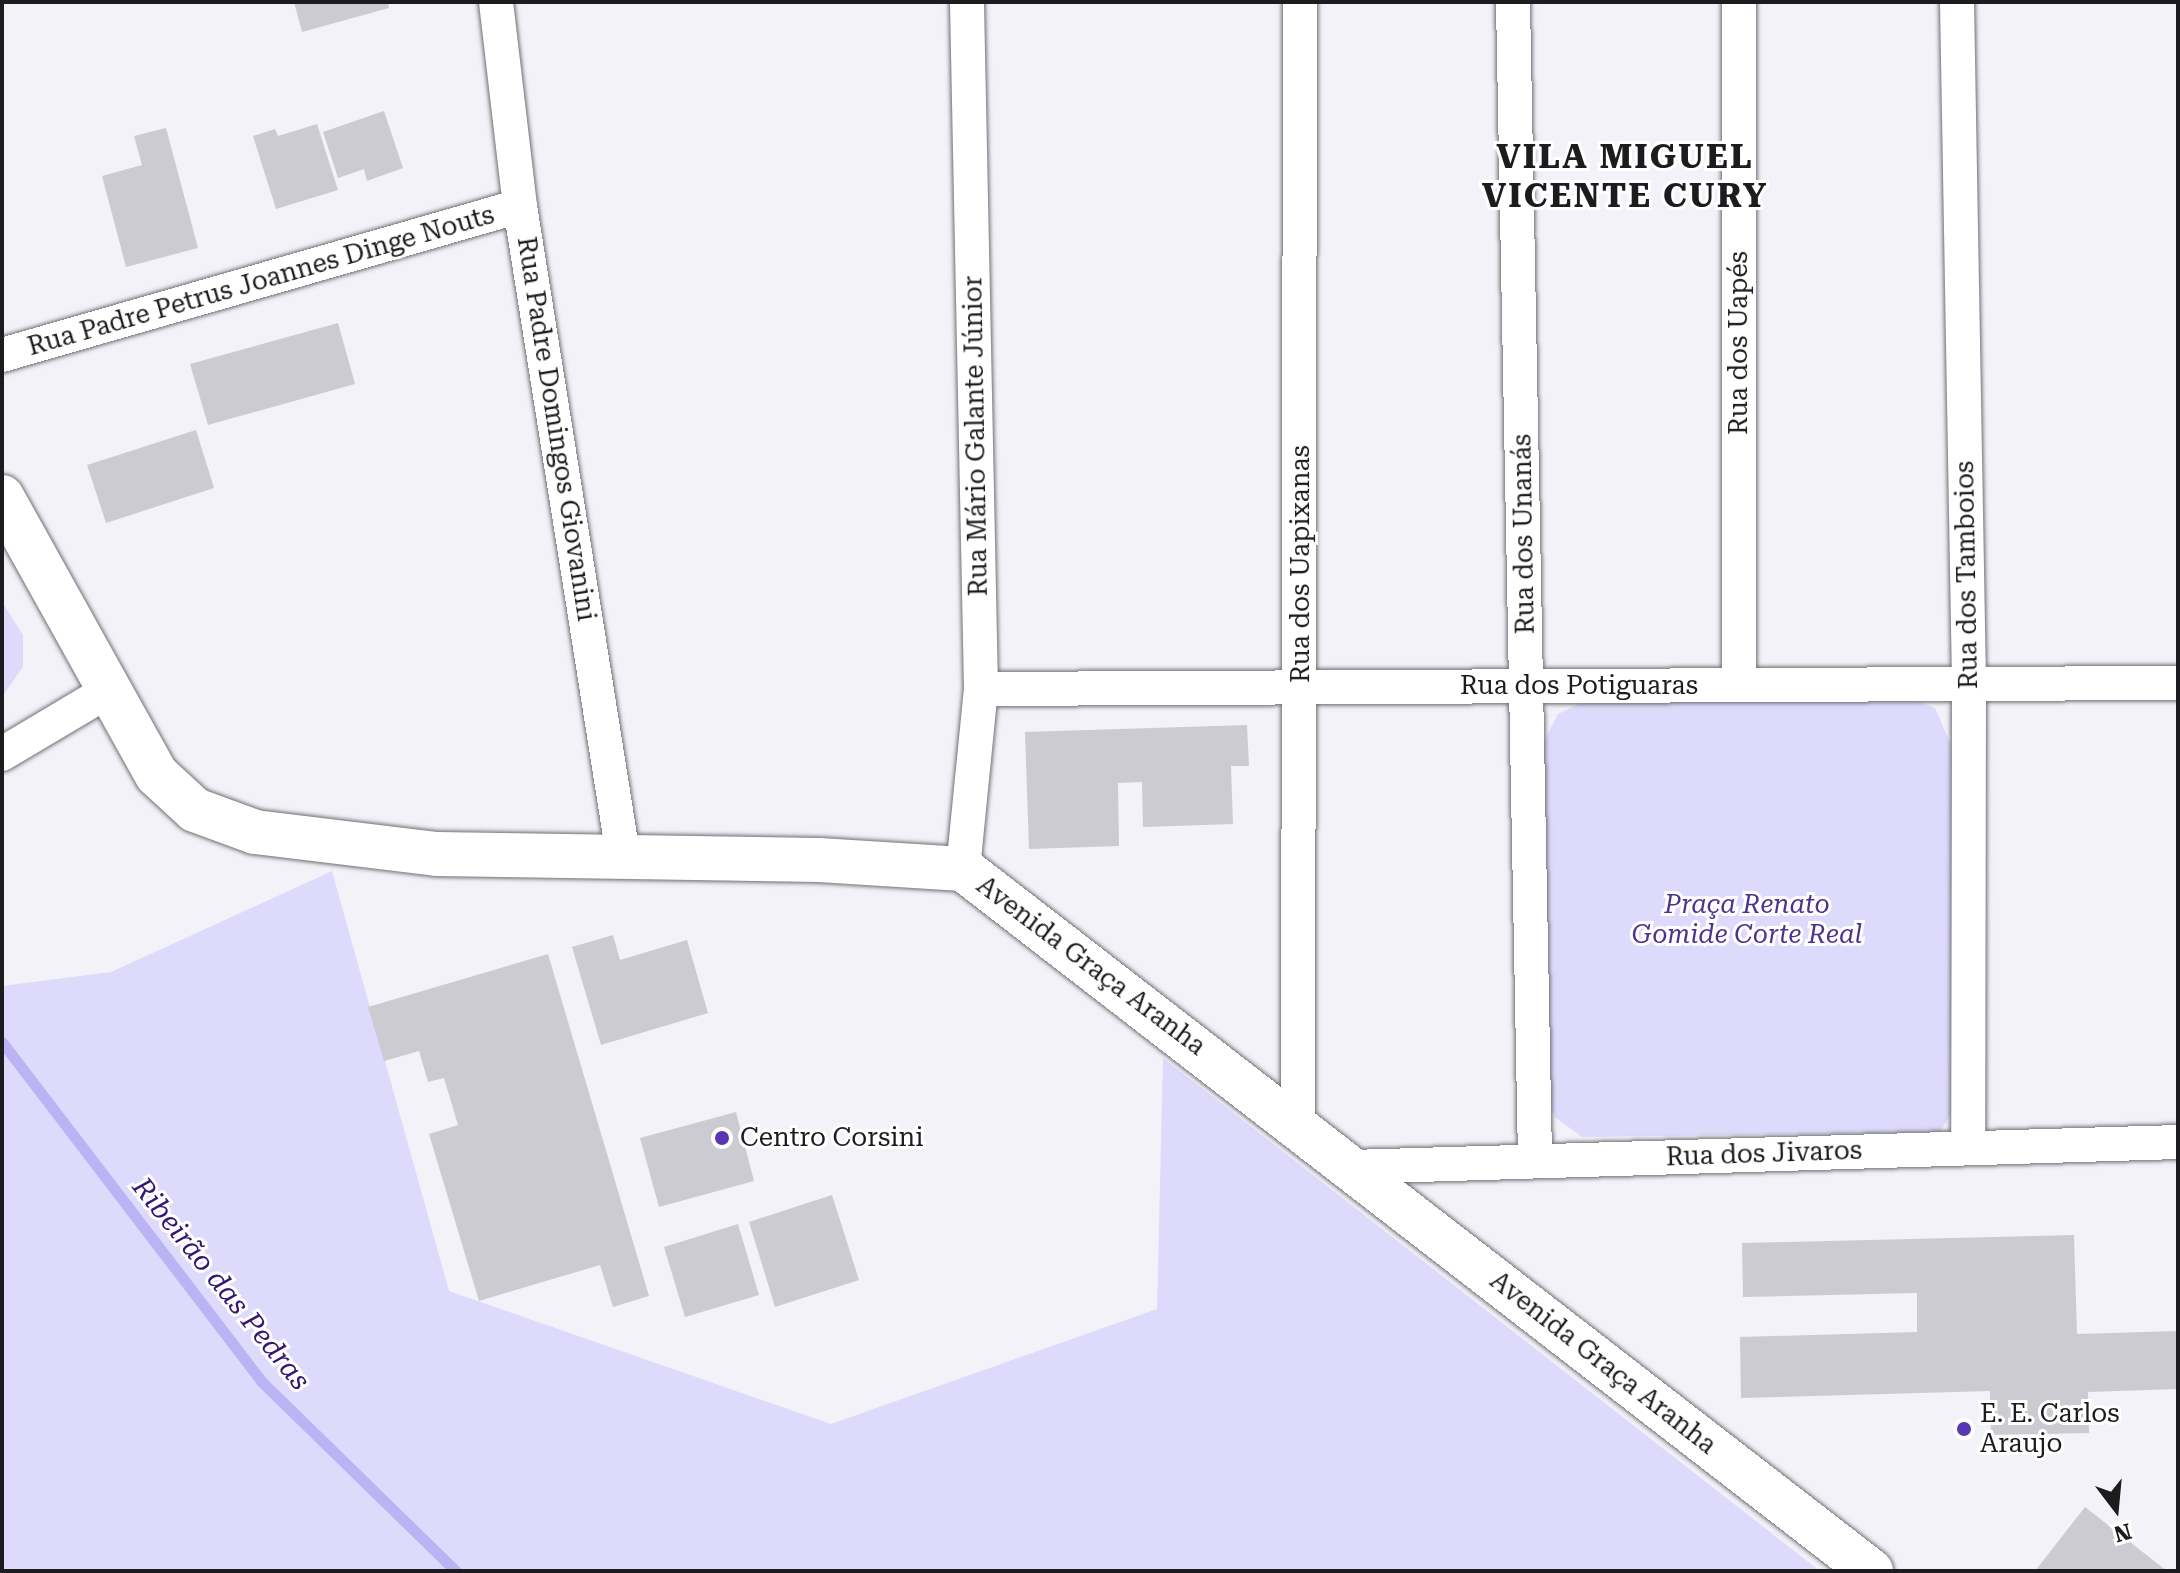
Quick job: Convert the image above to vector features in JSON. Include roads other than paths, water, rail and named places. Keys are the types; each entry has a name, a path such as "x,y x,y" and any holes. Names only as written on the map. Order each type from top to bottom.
{"street":[{"name":"Rua Padre Domingos Giovanini","path":"496,2 520,206 623,855"},
{"name":"Rua Mário Galante Júnior","path":"963,869 981,689 967,2"},
{"name":"Rua dos Uapixanas","path":"1298,1125 1302,688 1300,2"},
{"name":"Rua dos Unanás","path":"1513,2 1535,1161"},
{"name":"Rua dos Uapés","path":"1739,2 1739,685"},
{"name":"Rua dos Tamboios","path":"1957,2 1969,684 1968,1148"},
{"name":"Rua Padre Petrus Joannes Dinge Nouts","path":"2,355 520,206"},
{"name":"Avenida Graça Aranha","path":"2,497 106,692 157,775 195,810 255,832 437,854 623,855 963,869 1871,1571"},
{"name":"Rua dos Potiguaras","path":"981,689 2178,683"},
{"path":"2,754 106,692"},
{"name":"Rua dos Jivaros","path":"1351,1167 2178,1142"}],"waterway":[{"name":"Ribeirão das Pedras","path":"2,1042 261,1381 456,1571"}],"place":[{"name":"Centro Corsini","path":"722,1138"},
{"name":"E. E. Carlos Araujo","path":"1964,1429"}],"district":[{"name":"VILA MIGUEL VICENTE CURY","path":"1625,176"}],"park label":[{"name":"Praça Renato Gomide Corte Real","path":"1747,920"}]}
